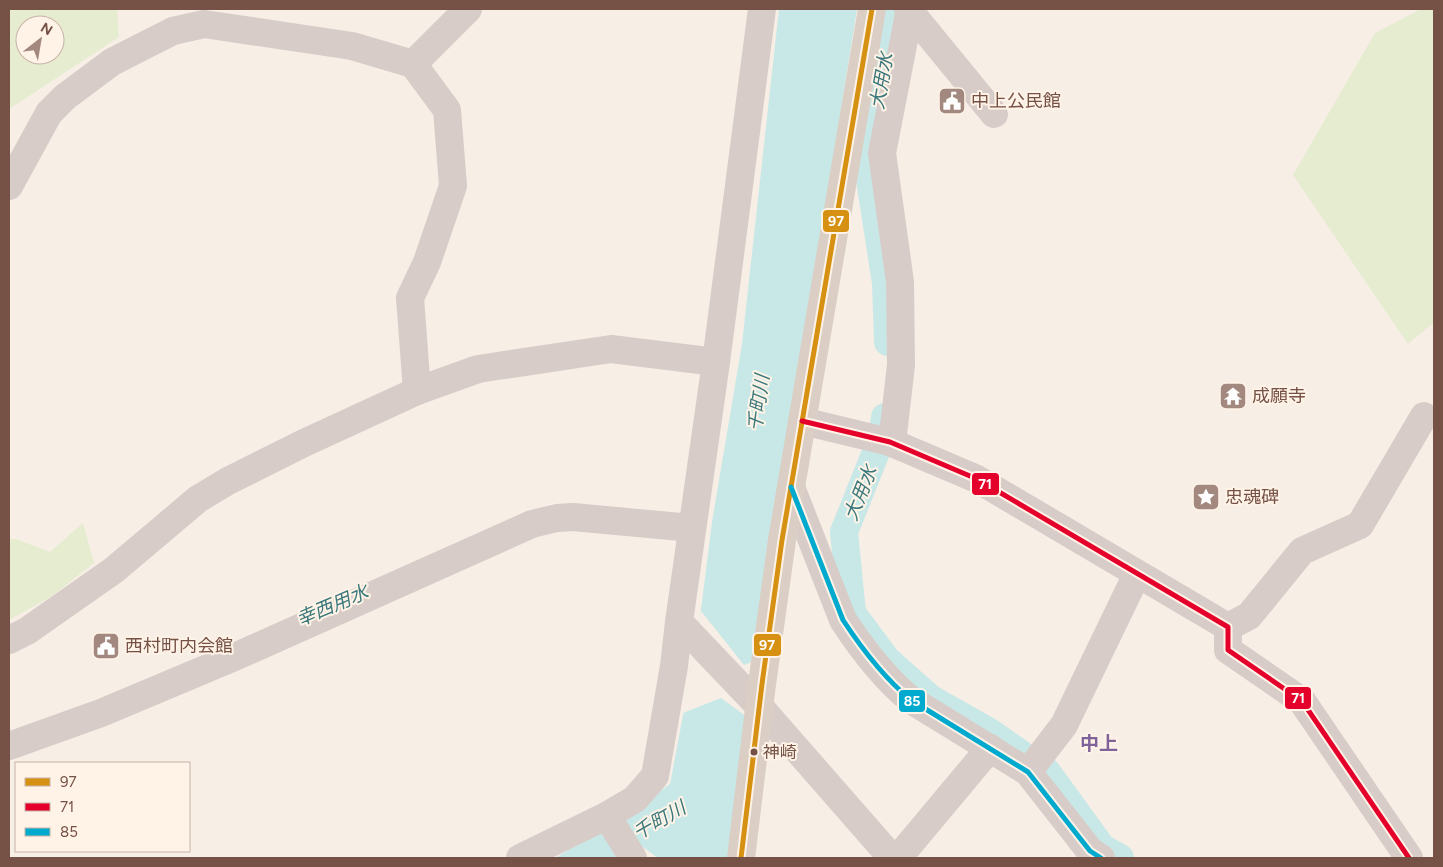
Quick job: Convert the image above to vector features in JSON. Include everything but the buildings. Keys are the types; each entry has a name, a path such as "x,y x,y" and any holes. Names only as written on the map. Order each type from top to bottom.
{"main road":[{"path":"741,858 754,701 872,9"}],"street":[{"path":"414,64 468,9"},
{"path":"520,858 610,819 634,799 655,776 674,666 688,632 692,528 716,362 762,9"},
{"path":"892,443 900,365 900,282 882,153 909,10"},
{"path":"909,10 994,114"},
{"path":"9,186 49,113 65,97 112,62 173,30 204,24 352,46 414,64 447,110 453,186 427,262 410,298 417,391"},
{"path":"9,640 27,631 114,570 198,499 228,481 304,443 417,391 478,369 611,349 716,362"},
{"path":"1228,627 1250,616 1302,551 1360,525 1424,416"},
{"path":"802,420 892,443 977,479 1228,627"},
{"path":"791,487 843,620 854,638 904,694 990,748 1033,765 1090,851 1101,858"},
{"path":"9,746 101,713 239,655 532,524 557,518 573,517 692,528"},
{"path":"1033,765 1064,725 1137,574"},
{"path":"1228,627 1228,650 1302,701 1409,858"},
{"path":"688,632 754,701 892,858"},
{"path":"898,858 990,748"},
{"path":"610,819 631,855"}],"green space":[{"path":"9,9 117,9 119,37 9,109"},
{"path":"1421,9 1434,9 1434,322 1408,344 1293,175 1375,33"},
{"path":"83,523 94,563 52,596 9,620 9,539 16,539 50,552"}],"water":[{"name":"千町川","path":"779,9 857,9 775,525 730,858 658,858 640,845 620,858 555,858 622,818 670,784 697,641 712,522 742,344"}],"pier":[{"path":"701,611 744,665 754,661 747,717 721,698 683,713"}],"waterway":[{"name":"大用水","path":"888,342 886,283 866,154 882,89 893,9"},
{"name":"大用水","path":"885,417 882,437 844,532 852,613 887,660 931,699 988,731 1047,772 1102,848 1120,858"}],"transit line":[{"name":"97","path":"741,858 782,540 872,9"},
{"name":"71","path":"802,421 890,442 977,479 1228,627 1228,650 1302,701 1409,858"},
{"name":"85","path":"791,487 843,620 874,663 911,700 1028,772 1090,851 1101,858"}],"place":[{"name":"中上公民館","path":"952,101"},
{"name":"成願寺","path":"1233,396"},
{"name":"忠魂碑","path":"1206,497"},
{"name":"西村町内会館","path":"106,646"},
{"name":"神崎","path":"754,752"}],"district":[{"name":"中上","path":"1099,743"}],"water label":[{"name":"幸西用水","path":"332,605"}]}
